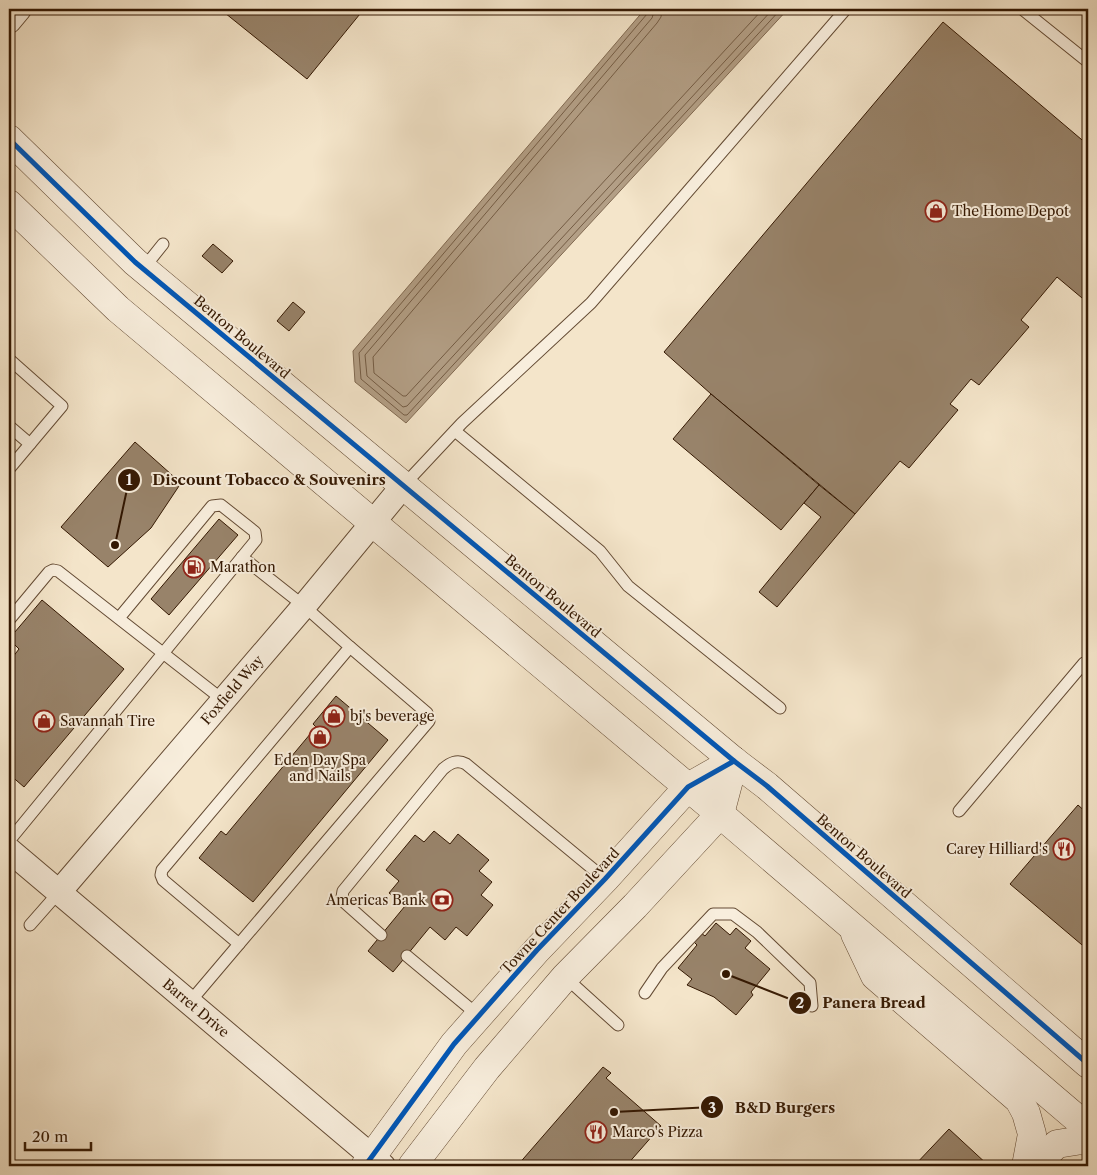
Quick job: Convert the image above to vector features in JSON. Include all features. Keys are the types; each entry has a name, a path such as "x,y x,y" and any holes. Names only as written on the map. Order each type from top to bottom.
{"street":[{"path":"9,22 19,9"},
{"name":"Benton Boulevard","path":"9,139 143,268 734,761 767,786 1088,1064"},
{"path":"9,204 118,309 720,814 1088,1128"},
{"name":"Foxfield Way","path":"59,892 304,606 403,486"},
{"path":"412,1166 487,1068 565,976 635,906 720,814 734,761"},
{"name":"Towne Center Boulevard","path":"373,1163 454,1044 537,950 605,879 688,787 734,761"},
{"name":"Barret Drive","path":"9,850 373,1163"},
{"path":"605,879 635,906"},
{"path":"851,926 875,976 1019,1100 1026,1114 1032,1134 1026,1166"},
{"path":"537,950 565,976"},
{"path":"1034,1166 1057,1144 1082,1140 1088,1142"}],"lane":[{"path":"403,486 455,431 591,303 846,9"},
{"path":"1022,9 1088,62"},
{"path":"143,268 163,244"},
{"path":"9,359 62,406 9,469"},
{"path":"9,426 30,444"},
{"path":"455,431 600,551 628,586 780,708"},
{"path":"9,841 256,540 255,532 221,505 212,506 118,618"},
{"path":"189,1003 429,721 427,713 304,606 242,556"},
{"path":"9,620 48,572 58,571 223,700"},
{"path":"239,944 164,880 161,875 162,870 350,647"},
{"path":"959,811 1084,663"},
{"path":"381,935 346,903 342,897 343,891 443,769 455,762 461,761 466,764 605,879"},
{"path":"30,924 59,892"},
{"path":"645,993 662,968 713,914 733,914 757,932 810,983 812,1006"},
{"path":"407,956 478,1016"},
{"path":"565,976 618,1025"}],"water":[{"path":"645,9 788,9 406,423 355,382 353,351"}],"building":[{"path":"220,9 364,9 307,79"},
{"name":"The Home Depot","path":"943,22 1088,145 1088,303 1057,277 1021,320 1029,327 979,385 971,379 950,404 958,410 909,468 900,461 855,514 711,394 664,352"},
{"path":"213,244 233,261 222,273 202,256"},
{"path":"293,302 305,312 289,331 277,321"},
{"path":"711,394 819,485 781,530 673,439"},
{"path":"135,442 181,483 151,528 108,567 61,527"},
{"path":"819,485 855,514 777,607 759,592 821,517 804,503"},
{"name":"Marathon","path":"219,519 238,535 169,615 151,599"},
{"name":"Savannah Tire","path":"42,600 124,669 24,787 9,774 9,662 19,649 9,639"},
{"path":"336,696 388,740 253,902 199,858 221,831 226,835 316,727 313,724"},
{"name":"Carey Hilliard's","path":"1078,805 1088,814 1088,950 1010,884"},
{"name":"Americas Bank","path":"434,831 450,844 458,834 489,860 479,871 492,882 481,895 493,905 467,936 456,927 445,940 430,927 393,972 368,951 405,906 389,893 399,881 386,870 415,835 424,842"},
{"path":"716,923 730,935 736,928 751,941 745,948 770,969 751,992 753,995 736,1015 714,997 687,985 692,979 678,968 697,945 693,941 701,933 705,936"},
{"path":"603,1067 611,1073 606,1078 661,1126 626,1166 517,1166"},
{"path":"949,1129 989,1166 914,1166"}],"cycle path":[{"path":"9,139 135,262 734,761 767,786 1088,1064"},
{"path":"365,1166 454,1044 537,950 605,879 688,787 734,761"}],"place":[{"name":"The Home Depot","path":"936,211"},
{"name":"Discount Tobacco & Souvenirs","path":"115,545"},
{"name":"Marathon","path":"194,567"},
{"name":"bj's beverage","path":"334,716"},
{"name":"Savannah Tire","path":"44,721"},
{"name":"Eden Day Spa and Nails","path":"320,737"},
{"name":"Carey Hilliard's","path":"1064,849"},
{"name":"Americas Bank","path":"442,900"},
{"name":"Panera Bread","path":"726,974"},
{"name":"B&D Burgers","path":"614,1112"},
{"name":"Marco's Pizza","path":"596,1132"}]}
